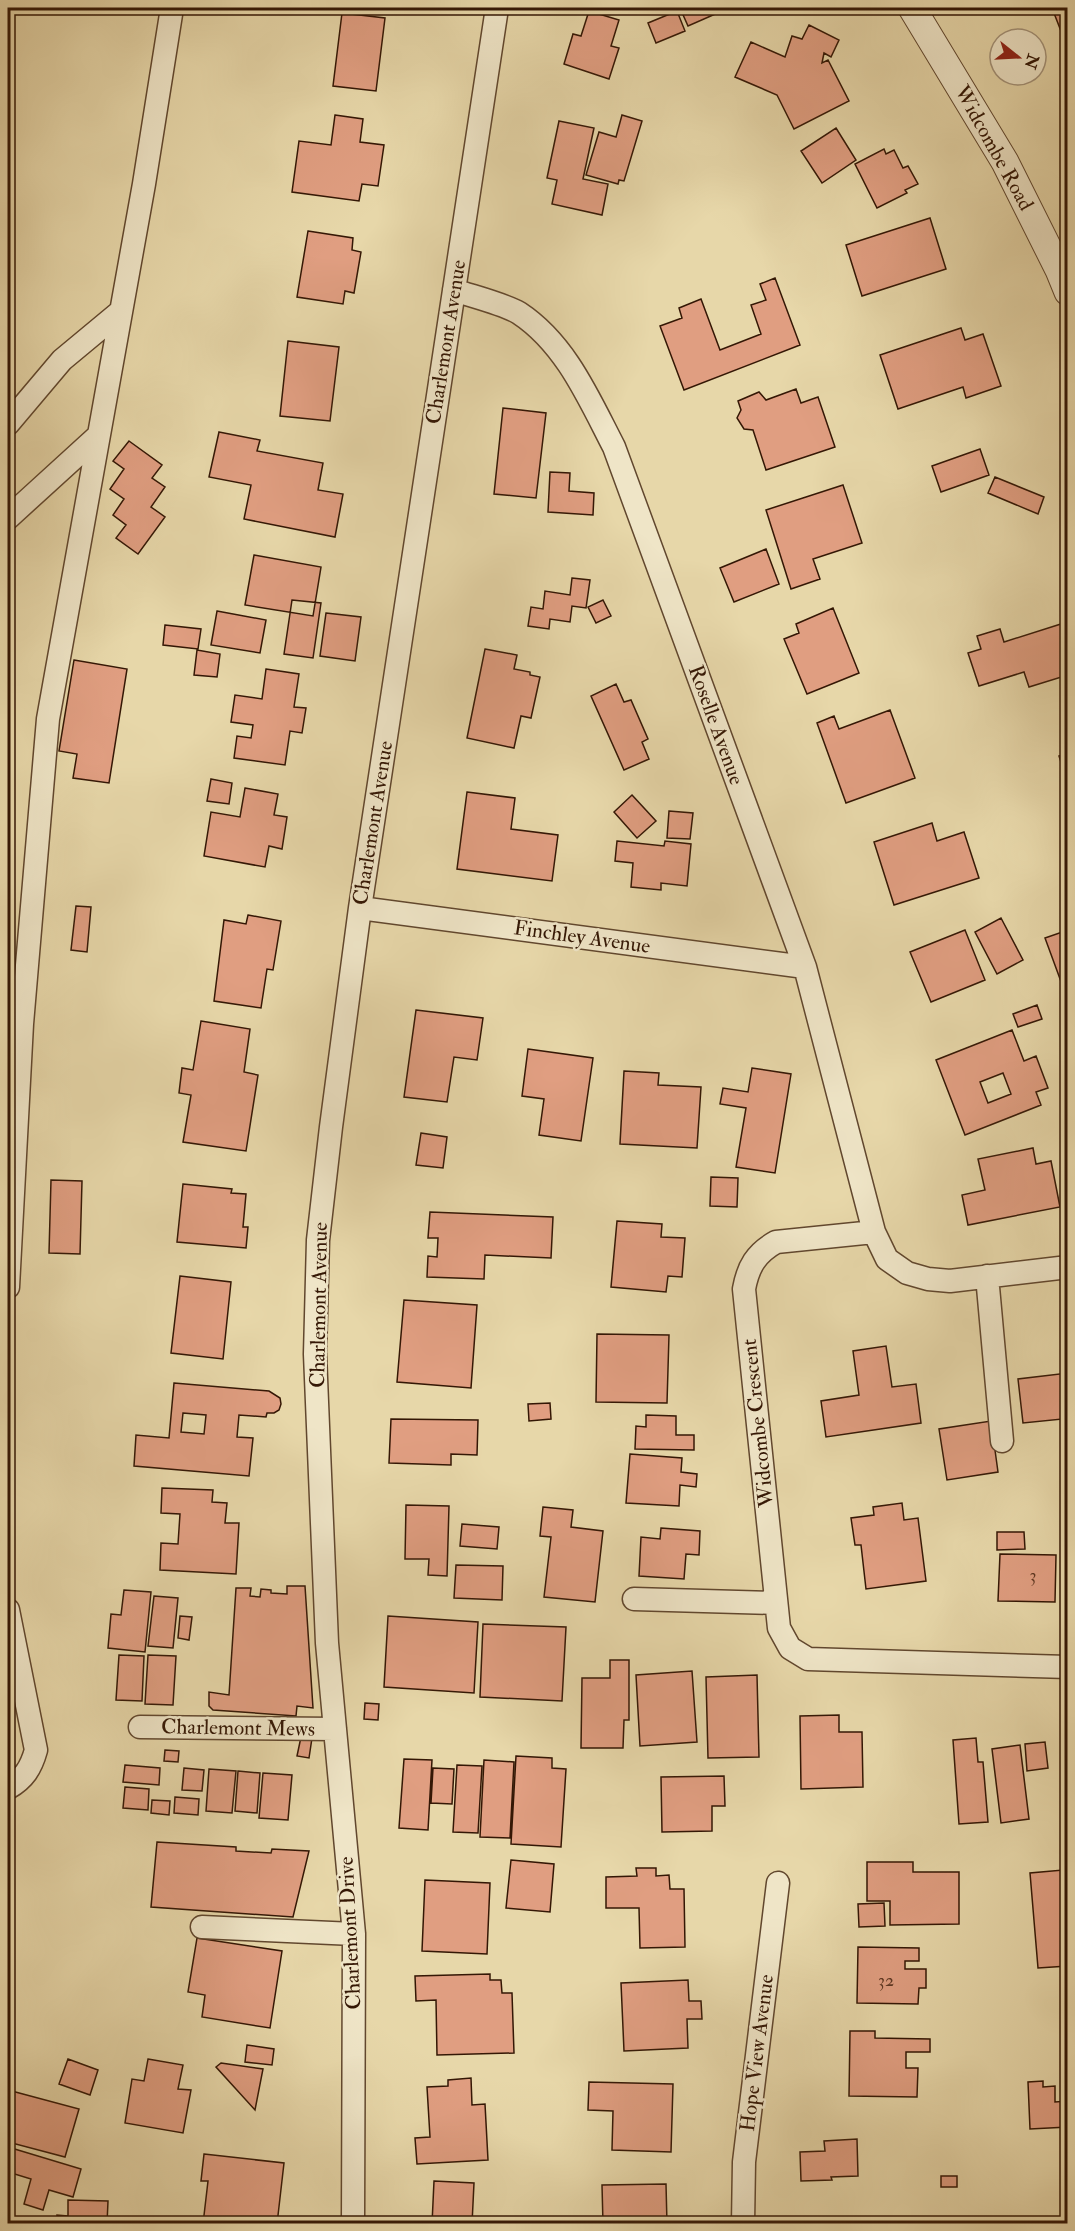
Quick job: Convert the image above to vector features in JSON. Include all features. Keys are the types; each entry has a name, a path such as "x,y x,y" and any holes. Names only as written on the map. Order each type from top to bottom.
{"street":[{"path":"8,1287 15,1028 48,719 121,311 172,8"},
{"name":"Charlemont Avenue","path":"327,1643 315,1354 318,1240 360,908 497,8"},
{"name":"Widcombe Road","path":"912,8 1005,162 1068,292"},
{"name":"Roselle Avenue","path":"454,290 517,312 547,336 579,380 614,447 804,967 874,1232"},
{"path":"8,424 62,360 121,311"},
{"path":"8,518 98,436"},
{"name":"Finchley Avenue","path":"360,908 804,967"},
{"path":"874,1232 887,1258 907,1273 928,1279 950,1281 1068,1267"},
{"name":"Widcombe Crescent","path":"874,1232 776,1242 764,1249 754,1260 747,1274 744,1289 779,1628 790,1648 808,1659 1068,1667"},
{"path":"987,1276 1002,1441"},
{"path":"634,1599 776,1603"},
{"path":"8,1610 36,1750 31,1767 22,1779 8,1788"},
{"name":"Charlemont Drive","path":"327,1643 354,1934 353,2223"},
{"name":"Charlemont Mews","path":"141,1727 335,1729"},
{"name":"Hope View Avenue","path":"743,2223 744,2162 778,1883"},
{"path":"202,1927 354,1934"}],"building":[{"path":"655,8 673,8 659,14"},
{"path":"680,8 729,8 688,26"},
{"path":"1052,8 1068,8 1068,29 1061,31"},
{"path":"589,11 619,20 611,46 619,48 609,79 564,64 573,34 581,36"},
{"path":"677,11 685,31 656,43 648,23"},
{"path":"342,13 385,18 376,91 333,86"},
{"path":"809,25 839,40 831,57 824,53 822,63 828,60 849,101 794,129 777,95 735,77 751,42 785,57 792,36 802,39"},
{"path":"335,115 363,119 360,142 384,145 378,186 362,184 359,201 292,192 299,141 331,145"},
{"path":"622,115 642,121 624,181 619,180 618,184 586,175 599,132 616,137"},
{"path":"559,121 594,128 583,179 608,184 602,215 552,204 557,180 547,178"},
{"path":"836,128 856,160 822,183 801,151"},
{"path":"884,149 886,154 894,150 903,168 908,166 918,184 905,190 907,193 877,208 855,164"},
{"path":"930,218 946,269 862,296 846,245"},
{"path":"308,231 353,238 352,250 361,252 354,293 345,291 343,304 297,297"},
{"path":"775,278 800,345 684,390 660,326 682,318 679,308 701,299 720,350 761,334 751,305 766,300 760,284"},
{"path":"961,328 965,340 983,334 1001,386 966,398 963,387 898,409 880,355"},
{"path":"288,341 339,347 330,421 280,416"},
{"path":"796,389 801,403 818,397 835,447 766,470 753,430 744,429 737,418 741,410 738,401 759,392 766,400"},
{"path":"503,408 546,413 536,498 494,494"},
{"path":"219,432 260,440 257,451 323,463 318,490 343,494 335,537 244,519 251,485 209,477"},
{"path":"129,441 162,465 152,478 165,487 151,507 165,517 138,554 116,538 126,525 113,515 124,499 110,489 124,469 113,461"},
{"path":"980,449 989,475 941,492 932,466"},
{"path":"550,472 570,473 569,491 594,493 593,515 548,512"},
{"path":"995,477 1044,497 1038,514 988,493"},
{"path":"843,485 862,543 813,559 820,579 791,589 766,510"},
{"path":"766,549 779,584 734,602 720,568"},
{"path":"254,555 321,567 313,616 245,605"},
{"path":"572,578 590,580 586,608 572,606 570,622 550,619 549,629 528,626 531,607 543,609 545,591 570,595"},
{"path":"292,600 321,603 313,658 284,654"},
{"path":"603,600 611,616 596,623 588,607"},
{"path":"833,608 859,673 807,694 784,639 799,633 796,624"},
{"path":"217,611 266,620 260,653 211,645"},
{"path":"326,613 361,617 355,661 320,656"},
{"path":"1064,623 1068,635 1068,675 1029,687 1024,672 979,686 968,653 981,649 977,636 1000,629 1004,642"},
{"path":"165,625 201,629 198,649 163,645"},
{"path":"485,649 517,655 514,669 530,672 530,675 540,677 531,718 521,716 514,748 467,738"},
{"path":"197,650 220,654 217,677 194,675"},
{"path":"74,660 127,669 109,783 73,778 77,754 59,751"},
{"path":"266,669 299,674 294,707 306,708 302,733 290,731 285,765 234,758 237,736 251,738 253,725 231,722 235,695 262,699"},
{"path":"616,684 624,702 631,700 648,739 642,742 649,759 624,770 591,696"},
{"path":"890,710 915,778 846,803 817,723 834,716 839,729"},
{"path":"1068,753 1068,784 1059,756"},
{"path":"211,779 232,783 229,804 207,801"},
{"path":"245,788 278,794 274,815 287,817 282,849 269,846 265,867 204,856 211,812 240,817"},
{"path":"467,792 515,798 511,829 558,835 552,881 457,869"},
{"path":"632,795 656,821 637,838 614,812"},
{"path":"669,811 693,813 690,839 667,838"},
{"path":"932,823 937,841 964,832 979,878 894,905 874,842"},
{"path":"617,841 664,846 665,841 691,844 687,886 661,883 661,890 631,887 633,863 615,861"},
{"path":"76,906 91,907 87,952 71,950"},
{"path":"248,915 281,921 273,970 267,969 261,1008 214,1001 224,920 246,924"},
{"path":"1001,918 1023,960 997,974 975,932"},
{"path":"965,930 985,980 931,1002 910,952"},
{"path":"1068,930 1068,985 1063,987 1045,938"},
{"path":"1037,1005 1042,1019 1018,1027 1013,1014"},
{"path":"416,1010 483,1018 477,1060 454,1057 447,1102 404,1097"},
{"path":"201,1021 250,1029 244,1072 258,1075 246,1151 183,1142 191,1095 179,1093 182,1068 193,1070"},
{"path":"1012,1030 1024,1061 1036,1056 1048,1088 1036,1092 1041,1105 965,1135 936,1060","holes":["1003,1073 1011,1094 988,1103 980,1082"]},
{"path":"528,1049 593,1058 581,1141 539,1135 544,1099 522,1096"},
{"path":"752,1068 791,1074 775,1173 736,1167 746,1108 720,1104 723,1088 748,1092"},
{"path":"624,1071 659,1073 658,1085 701,1087 697,1148 620,1144"},
{"path":"421,1133 447,1137 443,1168 416,1165"},
{"path":"1033,1148 1036,1164 1051,1161 1060,1207 968,1225 962,1195 985,1190 978,1159"},
{"path":"711,1177 738,1178 737,1207 710,1206"},
{"path":"51,1180 82,1181 80,1254 49,1253"},
{"path":"183,1184 232,1189 231,1193 246,1194 243,1227 248,1227 246,1248 177,1242"},
{"path":"430,1212 553,1217 551,1258 485,1255 484,1279 427,1277 428,1256 437,1257 438,1238 428,1238"},
{"path":"617,1221 662,1224 661,1237 685,1238 682,1277 668,1276 666,1292 611,1287"},
{"path":"180,1276 231,1282 223,1359 171,1353"},
{"path":"404,1300 477,1305 471,1388 397,1382"},
{"path":"597,1334 669,1335 667,1403 596,1402"},
{"path":"886,1346 892,1387 916,1384 921,1423 826,1437 821,1401 859,1395 853,1351"},
{"path":"1068,1373 1068,1458 1066,1458 1062,1419 1023,1423 1018,1379"},
{"path":"174,1383 269,1391 280,1398 279,1410 267,1413 266,1417 239,1415 237,1437 253,1438 249,1476 134,1466 136,1435 169,1438","holes":["183,1413 206,1415 204,1434 181,1432"]},
{"path":"550,1403 551,1419 529,1421 528,1404"},
{"path":"646,1415 676,1416 676,1435 694,1435 694,1450 635,1449 636,1426 646,1427"},
{"path":"391,1419 478,1420 477,1455 451,1454 451,1465 389,1463"},
{"path":"991,1421 998,1472 947,1480 939,1429"},
{"path":"630,1454 682,1458 681,1472 697,1474 696,1487 680,1485 679,1506 626,1503"},
{"path":"162,1488 213,1490 212,1502 227,1503 225,1523 239,1523 236,1574 160,1570 161,1543 178,1544 180,1514 161,1513"},
{"path":"902,1503 904,1520 918,1518 926,1581 866,1589 861,1545 855,1545 851,1518 874,1515 873,1507"},
{"path":"406,1505 449,1506 447,1576 428,1575 429,1559 405,1559"},
{"path":"543,1507 573,1510 571,1527 603,1531 595,1602 544,1597 551,1537 540,1536"},
{"path":"462,1524 499,1527 497,1549 460,1546"},
{"path":"661,1528 700,1531 699,1555 686,1554 684,1579 639,1576 641,1537 660,1539"},
{"path":"997,1532 1024,1532 1025,1549 997,1550"},
{"path":"1000,1554 1056,1555 1055,1602 998,1601"},
{"path":"456,1565 503,1566 502,1600 454,1598"},
{"path":"287,1586 305,1586 313,1708 297,1706 296,1716 213,1710 209,1706 209,1692 229,1695 236,1588 251,1588 250,1596 260,1597 261,1589 271,1590 271,1593 287,1594"},
{"path":"124,1590 151,1592 145,1652 108,1648 111,1614 121,1615"},
{"path":"154,1596 178,1598 173,1648 148,1646"},
{"path":"180,1616 192,1617 189,1640 178,1638"},
{"path":"388,1616 478,1622 474,1693 384,1687"},
{"path":"483,1624 566,1627 562,1701 480,1697"},
{"path":"119,1655 144,1656 142,1701 116,1700"},
{"path":"148,1655 176,1656 173,1705 145,1704"},
{"path":"610,1660 629,1660 629,1720 624,1720 623,1748 581,1748 582,1678 610,1678"},
{"path":"692,1671 697,1742 640,1746 636,1675"},
{"path":"757,1675 759,1757 708,1758 706,1677"},
{"path":"365,1703 379,1704 378,1720 364,1719"},
{"path":"839,1715 839,1732 862,1732 863,1787 801,1789 800,1716"},
{"path":"301,1737 312,1738 309,1758 297,1756"},
{"path":"976,1738 978,1762 983,1762 988,1822 959,1824 953,1740"},
{"path":"1045,1742 1048,1768 1027,1771 1025,1744"},
{"path":"1020,1745 1029,1819 1001,1823 992,1749"},
{"path":"165,1750 179,1751 178,1762 164,1761"},
{"path":"516,1756 552,1758 552,1768 566,1769 561,1847 511,1844"},
{"path":"404,1759 432,1760 428,1830 399,1828"},
{"path":"484,1760 514,1762 510,1838 480,1837"},
{"path":"125,1765 160,1768 159,1785 123,1782"},
{"path":"457,1765 482,1766 478,1833 453,1832"},
{"path":"184,1768 204,1770 202,1791 182,1790"},
{"path":"433,1768 454,1769 452,1804 431,1803"},
{"path":"209,1769 236,1771 232,1813 206,1811"},
{"path":"238,1771 260,1773 257,1813 235,1811"},
{"path":"263,1773 292,1775 288,1820 259,1818"},
{"path":"724,1776 725,1806 712,1806 712,1831 662,1832 661,1777"},
{"path":"125,1787 149,1789 148,1810 123,1808"},
{"path":"175,1797 199,1799 198,1815 174,1813"},
{"path":"152,1800 170,1801 169,1815 151,1813"},
{"path":"157,1842 236,1847 236,1851 271,1853 272,1849 309,1851 293,1917 151,1907"},
{"path":"511,1860 554,1864 550,1912 506,1908"},
{"path":"867,1862 913,1862 913,1872 959,1872 959,1924 890,1925 890,1901 867,1901"},
{"path":"636,1868 656,1868 656,1876 669,1875 670,1889 684,1889 685,1947 640,1948 639,1908 606,1908 606,1877 637,1876"},
{"path":"1063,1870 1065,1892 1068,1892 1068,1966 1038,1968 1030,1873"},
{"path":"425,1880 490,1883 487,1954 422,1951"},
{"path":"884,1903 885,1926 859,1927 858,1904"},
{"path":"197,1938 282,1951 270,2028 202,2017 205,1995 188,1992"},
{"path":"858,1947 919,1948 919,1961 905,1961 905,1969 926,1969 926,1988 919,1988 918,2004 857,2003"},
{"path":"490,1974 490,1980 501,1980 502,1993 512,1993 514,2053 437,2055 436,2000 416,2001 415,1976"},
{"path":"688,1980 689,2001 701,2001 702,2019 687,2019 688,2048 624,2051 621,1983"},
{"path":"850,2031 875,2031 875,2038 930,2039 930,2052 906,2052 906,2068 918,2068 917,2097 849,2096"},
{"path":"247,2045 274,2049 272,2065 245,2062"},
{"path":"68,2059 98,2070 90,2095 59,2084"},
{"path":"148,2059 183,2065 178,2089 191,2090 183,2133 125,2123 132,2079 144,2081"},
{"path":"221,2063 263,2069 255,2110 216,2067"},
{"path":"471,2078 472,2105 485,2104 488,2160 417,2164 415,2138 430,2137 427,2087 448,2086 448,2080"},
{"path":"1043,2081 1043,2087 1055,2086 1055,2102 1068,2101 1068,2127 1030,2129 1028,2082"},
{"path":"589,2082 673,2084 671,2152 612,2150 613,2111 588,2110"},
{"path":"8,2090 79,2109 65,2157 8,2142"},
{"path":"857,2139 858,2176 801,2181 800,2152 825,2151 824,2141"},
{"path":"8,2147 81,2169 73,2197 49,2190 43,2210 24,2204 31,2179 8,2172"},
{"path":"204,2154 284,2163 277,2224 203,2224 208,2181 201,2181"},
{"path":"941,2176 957,2176 957,2187 941,2187"},
{"path":"434,2181 474,2183 472,2224 432,2224"},
{"path":"666,2184 667,2224 603,2224 602,2185"},
{"path":"68,2200 108,2201 107,2224 57,2224 57,2215 68,2216"}]}
